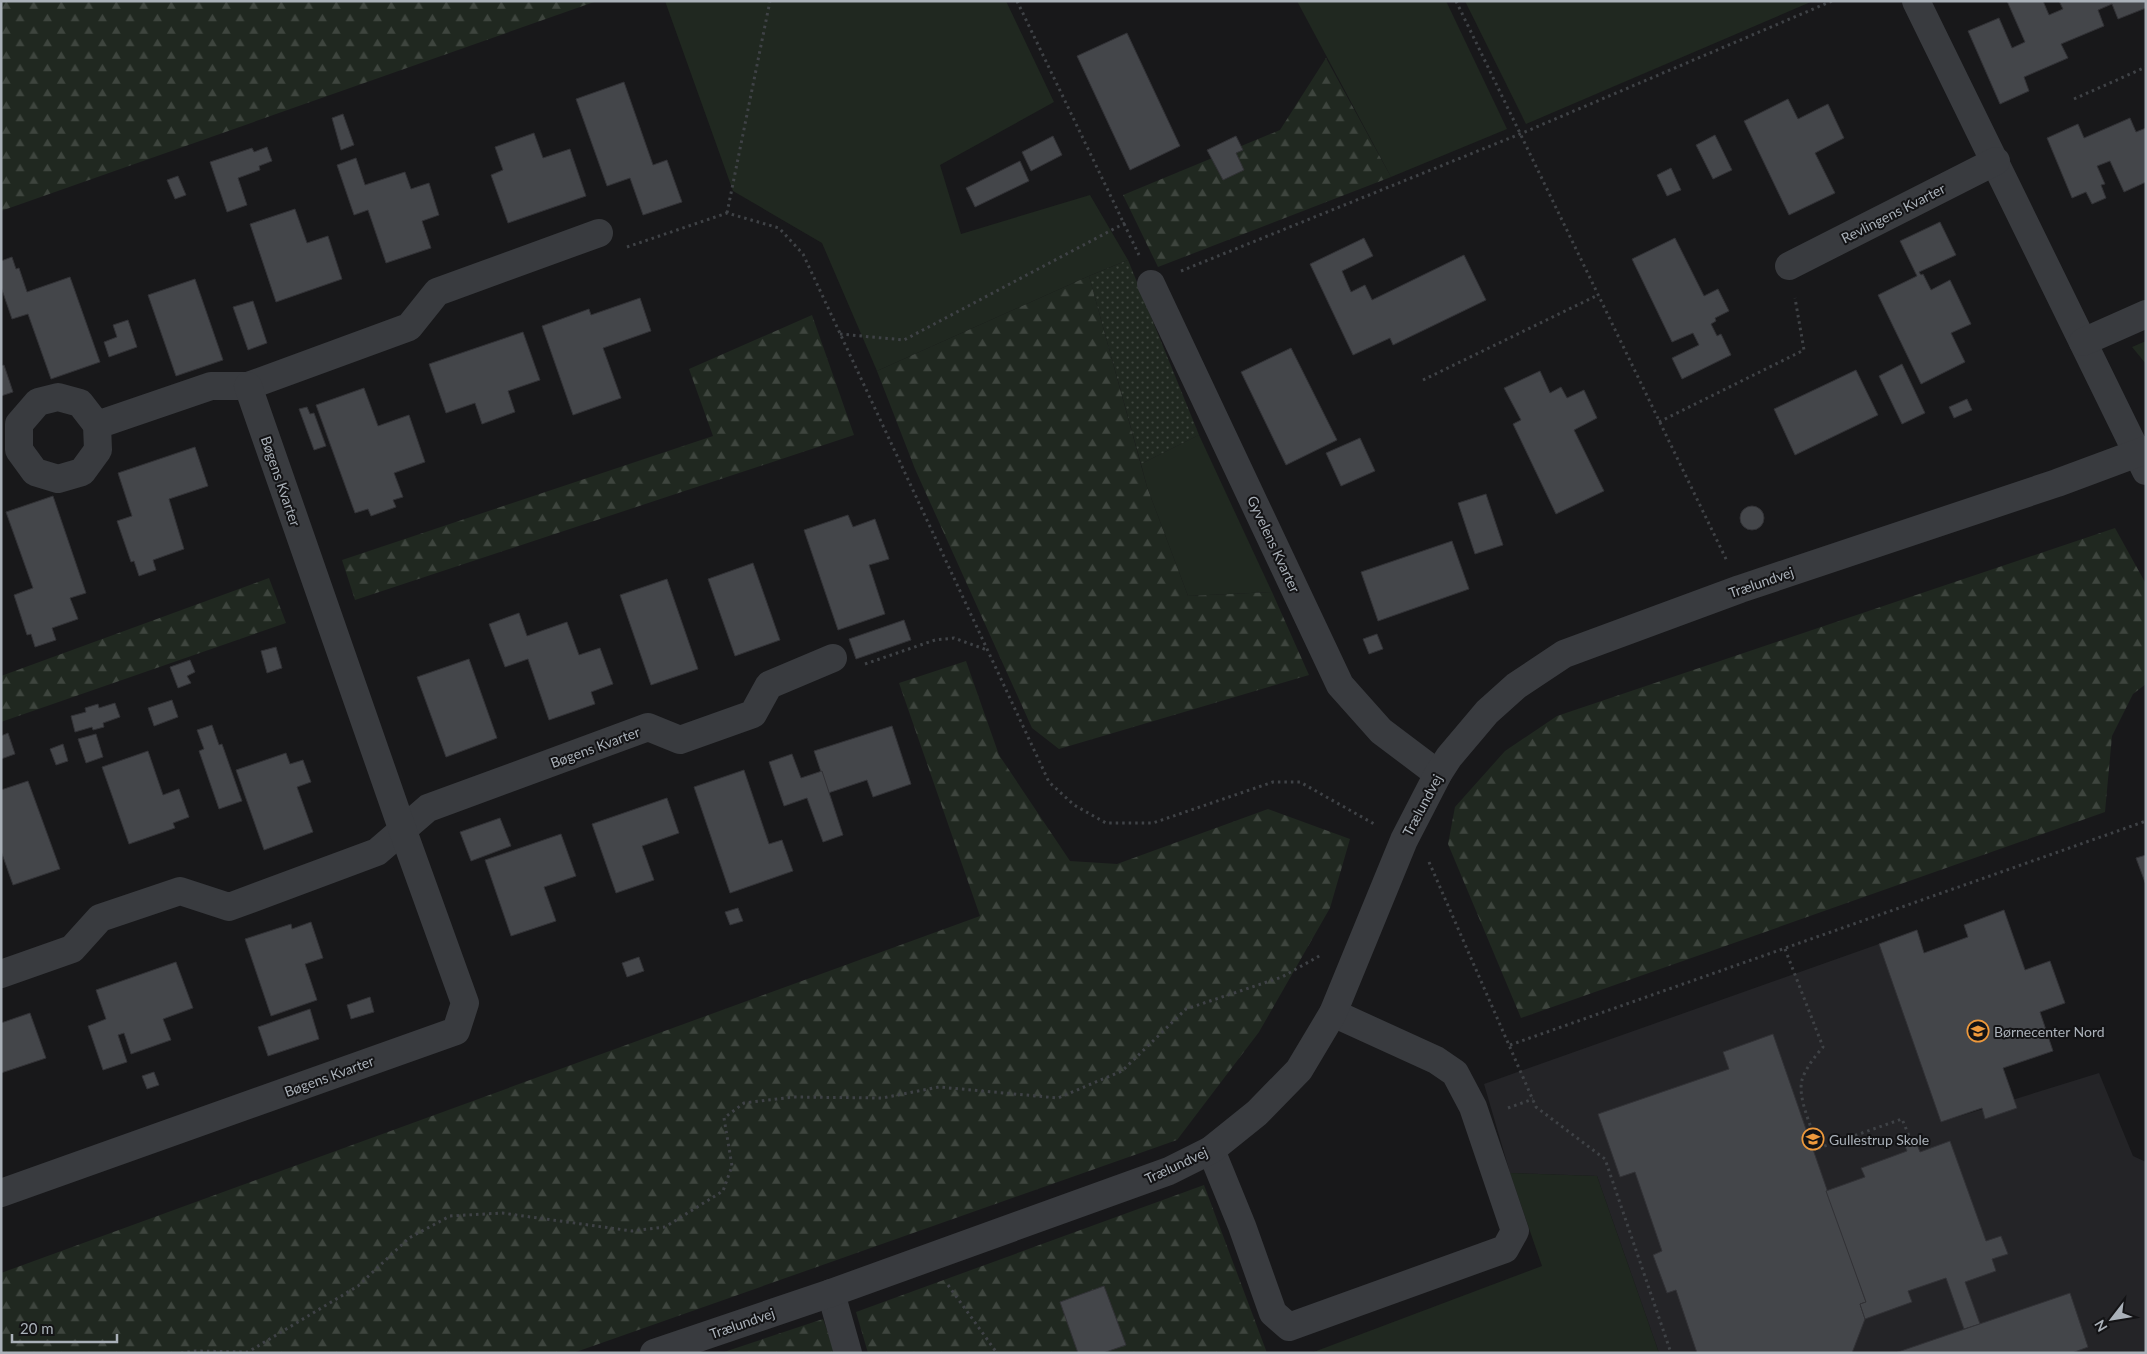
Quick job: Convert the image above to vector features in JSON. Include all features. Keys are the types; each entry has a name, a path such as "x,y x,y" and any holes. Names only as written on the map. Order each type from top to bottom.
{"street":[{"path":"1916,1 2083,342 2143,458"},
{"name":"Revlingens Kvarter","path":"1789,266 1996,161"},
{"path":"97,425 211,386 248,386 409,327 437,292 599,234"},
{"name":"Gyvelens Kvarter","path":"1151,284 1340,685 1381,731 1438,774"},
{"path":"2083,342 2146,314"},
{"name":"Bøgens Kvarter","path":"1,1193 456,1031 465,1003 248,386"},
{"name":"Trælundvej","path":"654,1353 831,1293 1169,1171 1211,1150 1257,1113 1299,1070 1334,1013 1404,840 1438,774 1449,757 1487,712 1516,686 1564,654 1740,589 2057,483 2143,458"},
{"name":"Bøgens Kvarter","path":"1,974 72,949 100,918 180,891 229,907 378,852 428,808 648,727 680,740 752,714 769,685 833,658"},
{"path":"1211,1150 1242,1226 1272,1313 1289,1327 1505,1248 1515,1231 1473,1107 1455,1073 1436,1060 1334,1013"},
{"path":"831,1293 848,1353"}],"path":[{"path":"727,213 770,1"},
{"path":"1017,1 1125,223 1151,284 1520,134 1832,1"},
{"path":"1456,1 1740,589"},
{"path":"2074,99 2146,67"},
{"path":"599,234 612,252 727,213 779,228 804,254 1049,782 1074,805 1106,823 1153,823 1273,782 1300,782 1404,840 1427,856 1536,1107 1604,1159 1671,1353"},
{"path":"840,334 904,340 1125,223"},
{"path":"1659,422 1804,350 1789,266"},
{"path":"1424,380 1598,295"},
{"path":"833,658 854,668 935,640 954,638 988,651"},
{"path":"1510,1045 2146,821"},
{"path":"181,1353 195,1351 248,1352 358,1286 409,1238 450,1216 502,1213 632,1230 665,1227 723,1191 732,1166 724,1118 744,1103 793,1097 882,1098 939,1087 1058,1098 1122,1071 1186,1009 1282,977 1340,944 1363,940"},
{"path":"1785,949 1823,1047 1802,1078 1801,1086 1806,1111 1819,1148 1902,1119 1909,1136"},
{"path":"929,1258 998,1353"}],"shaded area":[{"name":"Gullestrup Skole","path":"1879,944 1941,1122 2099,1073 2133,1156 2146,1162 2146,1353 1659,1353 1597,1176 1510,1173 1484,1084"}],"green space":[{"path":"2,1 597,1 1,211"},
{"path":"665,1 1006,1 1054,102 940,165 961,234 1090,195 1128,260 877,371 822,243 733,191"},
{"path":"1297,1 1446,1 1507,129 1391,177"},
{"path":"1465,1 1813,1 1526,124"},
{"path":"1326,58 1391,177 1158,267 1123,195 1280,130"},
{"path":"1128,260 1199,435 1141,464 1089,276"},
{"path":"1089,276 1147,487 1188,596 1272,592 1309,675 1059,749 1032,728 915,469 877,371"},
{"path":"812,315 854,435 355,600 342,560 713,436 689,369"},
{"path":"2146,341 2146,364 2132,347"},
{"path":"1199,435 1272,592 1188,596 1147,487 1141,464"},
{"path":"2115,528 2146,584 2146,684 2133,694 2112,736 2105,812 1521,1018 1448,844 1455,807 1505,751 1557,716"},
{"path":"269,578 286,623 1,722 1,676"},
{"path":"966,661 999,755 1070,861 1117,864 1268,809 1350,839 1330,908 1259,1032 1177,1140 573,1353 1,1353 1,1273 980,916 899,683"},
{"path":"1510,1173 1597,1176 1659,1353 1311,1353 1542,1266"},
{"path":"1204,1185 1267,1353 868,1353 856,1312"},
{"path":"823,1319 835,1353 721,1353"}],"building":[{"path":"2007,1 2043,1 2049,15 2063,9 2059,1 2145,1 2146,8 2118,19 2112,4 2098,10 2104,26 2061,44 2068,58 2024,77 2029,91 2000,104 1968,31 1999,18 2012,48 2025,42"},
{"path":"1127,33 1180,146 1130,170 1077,56"},
{"path":"624,82 653,165 667,160 682,202 643,215 630,178 607,186 576,99"},
{"path":"1788,99 1798,119 1828,104 1844,138 1815,153 1835,193 1789,215 1744,121"},
{"path":"343,114 354,145 341,150 332,118"},
{"path":"2130,118 2136,132 2146,128 2146,182 2124,192 2110,161 2097,166 2105,184 2101,185 2106,198 2092,204 2086,192 2072,198 2047,138 2078,124 2084,138"},
{"path":"534,133 543,158 570,149 586,196 508,223 491,175 503,170 495,147"},
{"path":"1715,135 1732,170 1713,179 1696,145"},
{"path":"1053,136 1062,155 1031,171 1022,152"},
{"path":"1236,136 1243,150 1236,153 1244,170 1223,180 1207,150"},
{"path":"267,147 272,161 259,166 260,170 238,178 247,205 227,212 210,162 252,148 254,152"},
{"path":"356,158 365,185 405,172 411,189 429,183 439,215 422,221 431,248 386,263 368,210 354,215 337,165"},
{"path":"1020,161 1029,181 975,207 966,188"},
{"path":"1671,168 1681,190 1667,196 1657,175"},
{"path":"178,176 186,195 175,199 167,180"},
{"path":"295,209 307,243 328,236 342,279 276,302 250,224"},
{"path":"1940,222 1956,255 1919,272 1921,275 1923,274 1931,290 1950,280 1971,324 1951,333 1965,362 1921,384 1878,295 1917,276 1900,241"},
{"path":"1364,238 1373,256 1342,271 1351,292 1365,285 1372,300 1464,255 1486,300 1393,345 1390,338 1353,355 1310,264"},
{"path":"1675,238 1704,296 1718,289 1729,311 1715,318 1716,321 1711,324 1717,336 1721,334 1731,355 1682,379 1672,358 1699,345 1693,333 1672,342 1632,259"},
{"path":"12,257 16,269 19,268 27,292 70,277 100,362 51,379 28,314 12,319 1,287 1,261"},
{"path":"195,279 223,360 176,376 148,295"},
{"path":"640,298 651,331 603,348 621,398 573,415 542,326 589,309 591,315"},
{"path":"253,301 267,343 248,350 233,307"},
{"path":"128,320 137,347 109,357 104,342 117,337 113,325"},
{"path":"523,332 540,380 508,391 515,412 482,424 475,403 446,413 429,364"},
{"path":"1291,348 1337,440 1286,465 1241,372"},
{"path":"1902,364 1925,413 1902,424 1879,376"},
{"path":"4,365 13,392 1,396 1,366"},
{"path":"1856,370 1878,415 1795,455 1774,409"},
{"path":"1540,371 1550,393 1561,387 1567,398 1584,390 1597,418 1574,430 1604,491 1556,514 1513,424 1521,420 1504,388"},
{"path":"364,388 378,426 409,415 425,462 394,473 403,497 393,500 396,507 371,516 368,509 355,513 316,405"},
{"path":"1967,399 1972,410 1954,418 1949,407"},
{"path":"307,407 310,414 314,413 326,446 314,450 299,409"},
{"path":"1360,438 1375,471 1341,486 1326,453"},
{"path":"195,447 208,486 169,499 184,549 153,560 156,570 139,576 134,561 131,562 117,521 132,516 118,473"},
{"path":"1486,494 1503,545 1475,554 1458,503"},
{"path":"53,496 86,593 70,598 78,619 52,628 56,640 35,647 31,634 27,635 14,595 33,588 6,512"},
{"path":"1752,506 1760,510 1764,518 1760,526 1752,530 1744,526 1740,518 1744,510"},
{"path":"848,515 853,527 875,519 889,559 869,565 885,614 838,630 804,530"},
{"path":"1452,541 1469,589 1378,621 1361,572"},
{"path":"753,563 780,640 735,656 708,579"},
{"path":"667,579 698,669 651,685 620,595"},
{"path":"519,613 527,636 567,622 579,655 600,648 613,684 591,692 595,704 549,720 528,659 505,667 489,624"},
{"path":"904,620 911,640 856,659 849,639"},
{"path":"1377,634 1383,649 1369,654 1363,639"},
{"path":"276,647 282,668 267,673 261,651"},
{"path":"469,659 497,738 446,757 417,677"},
{"path":"190,660 195,672 187,676 191,683 178,688 170,667"},
{"path":"172,700 178,717 154,726 148,708"},
{"path":"115,703 120,717 103,723 104,727 93,730 92,727 75,732 71,716 86,712 85,708 98,704 99,708"},
{"path":"212,725 219,745 222,744 242,801 219,809 199,751 204,749 197,730"},
{"path":"892,726 911,784 873,797 867,780 828,793 814,751"},
{"path":"8,733 15,754 1,759 1,736"},
{"path":"96,734 103,757 86,763 78,739"},
{"path":"63,744 68,761 56,765 50,749"},
{"path":"148,751 163,795 179,789 189,817 173,823 175,828 129,844 102,767"},
{"path":"286,753 290,764 303,760 311,782 297,787 313,832 264,850 236,770"},
{"path":"792,754 801,778 822,771 843,835 823,842 807,798 784,806 769,762"},
{"path":"744,770 769,844 782,840 793,871 730,893 694,787"},
{"path":"28,781 60,869 13,885 1,851 1,790"},
{"path":"667,798 679,833 642,846 654,880 616,893 592,824"},
{"path":"500,818 511,846 471,861 460,832"},
{"path":"561,834 576,876 544,887 556,921 511,936 485,860"},
{"path":"2146,855 2146,885 2136,858"},
{"path":"738,908 743,921 730,925 725,912"},
{"name":"Børnecenter Nord","path":"2004,910 2025,970 2050,961 2065,1003 2040,1012 2053,1051 2003,1068 2017,1108 1985,1119 1982,1108 1941,1122 1879,944 1917,930 1924,953 1968,937 1964,925"},
{"path":"311,922 323,958 305,964 317,1000 271,1016 245,939 291,924 292,929"},
{"path":"639,957 644,971 627,977 622,963"},
{"path":"176,962 193,1008 163,1019 171,1040 131,1054 124,1033 118,1035 127,1062 103,1070 88,1026 106,1019 96,990"},
{"path":"370,997 374,1012 351,1019 347,1005"},
{"path":"310,1009 319,1039 268,1056 258,1027"},
{"path":"30,1013 46,1058 1,1073 1,1023"},
{"path":"1773,1034 1866,1302 1860,1304 1865,1319 1852,1353 1697,1353 1676,1290 1667,1293 1653,1255 1662,1251 1635,1172 1620,1177 1598,1114 1729,1069 1723,1052"},
{"path":"154,1072 159,1085 147,1089 142,1076"},
{"path":"1914,1137 1920,1152 1950,1141 1986,1241 2001,1236 2008,1254 1992,1259 1996,1271 1965,1282 1980,1324 1964,1329 1946,1278 1908,1291 1912,1302 1865,1319 1860,1304 1866,1302 1826,1191 1865,1177 1861,1168 1907,1151 1903,1141"},
{"path":"1104,1286 1126,1345 1103,1353 1078,1353 1060,1302"},
{"path":"2070,1293 2088,1347 2072,1353 1895,1353"}],"place":[{"name":"Børnecenter Nord","path":"1978,1031"},
{"name":"Gullestrup Skole","path":"1813,1139"}]}
